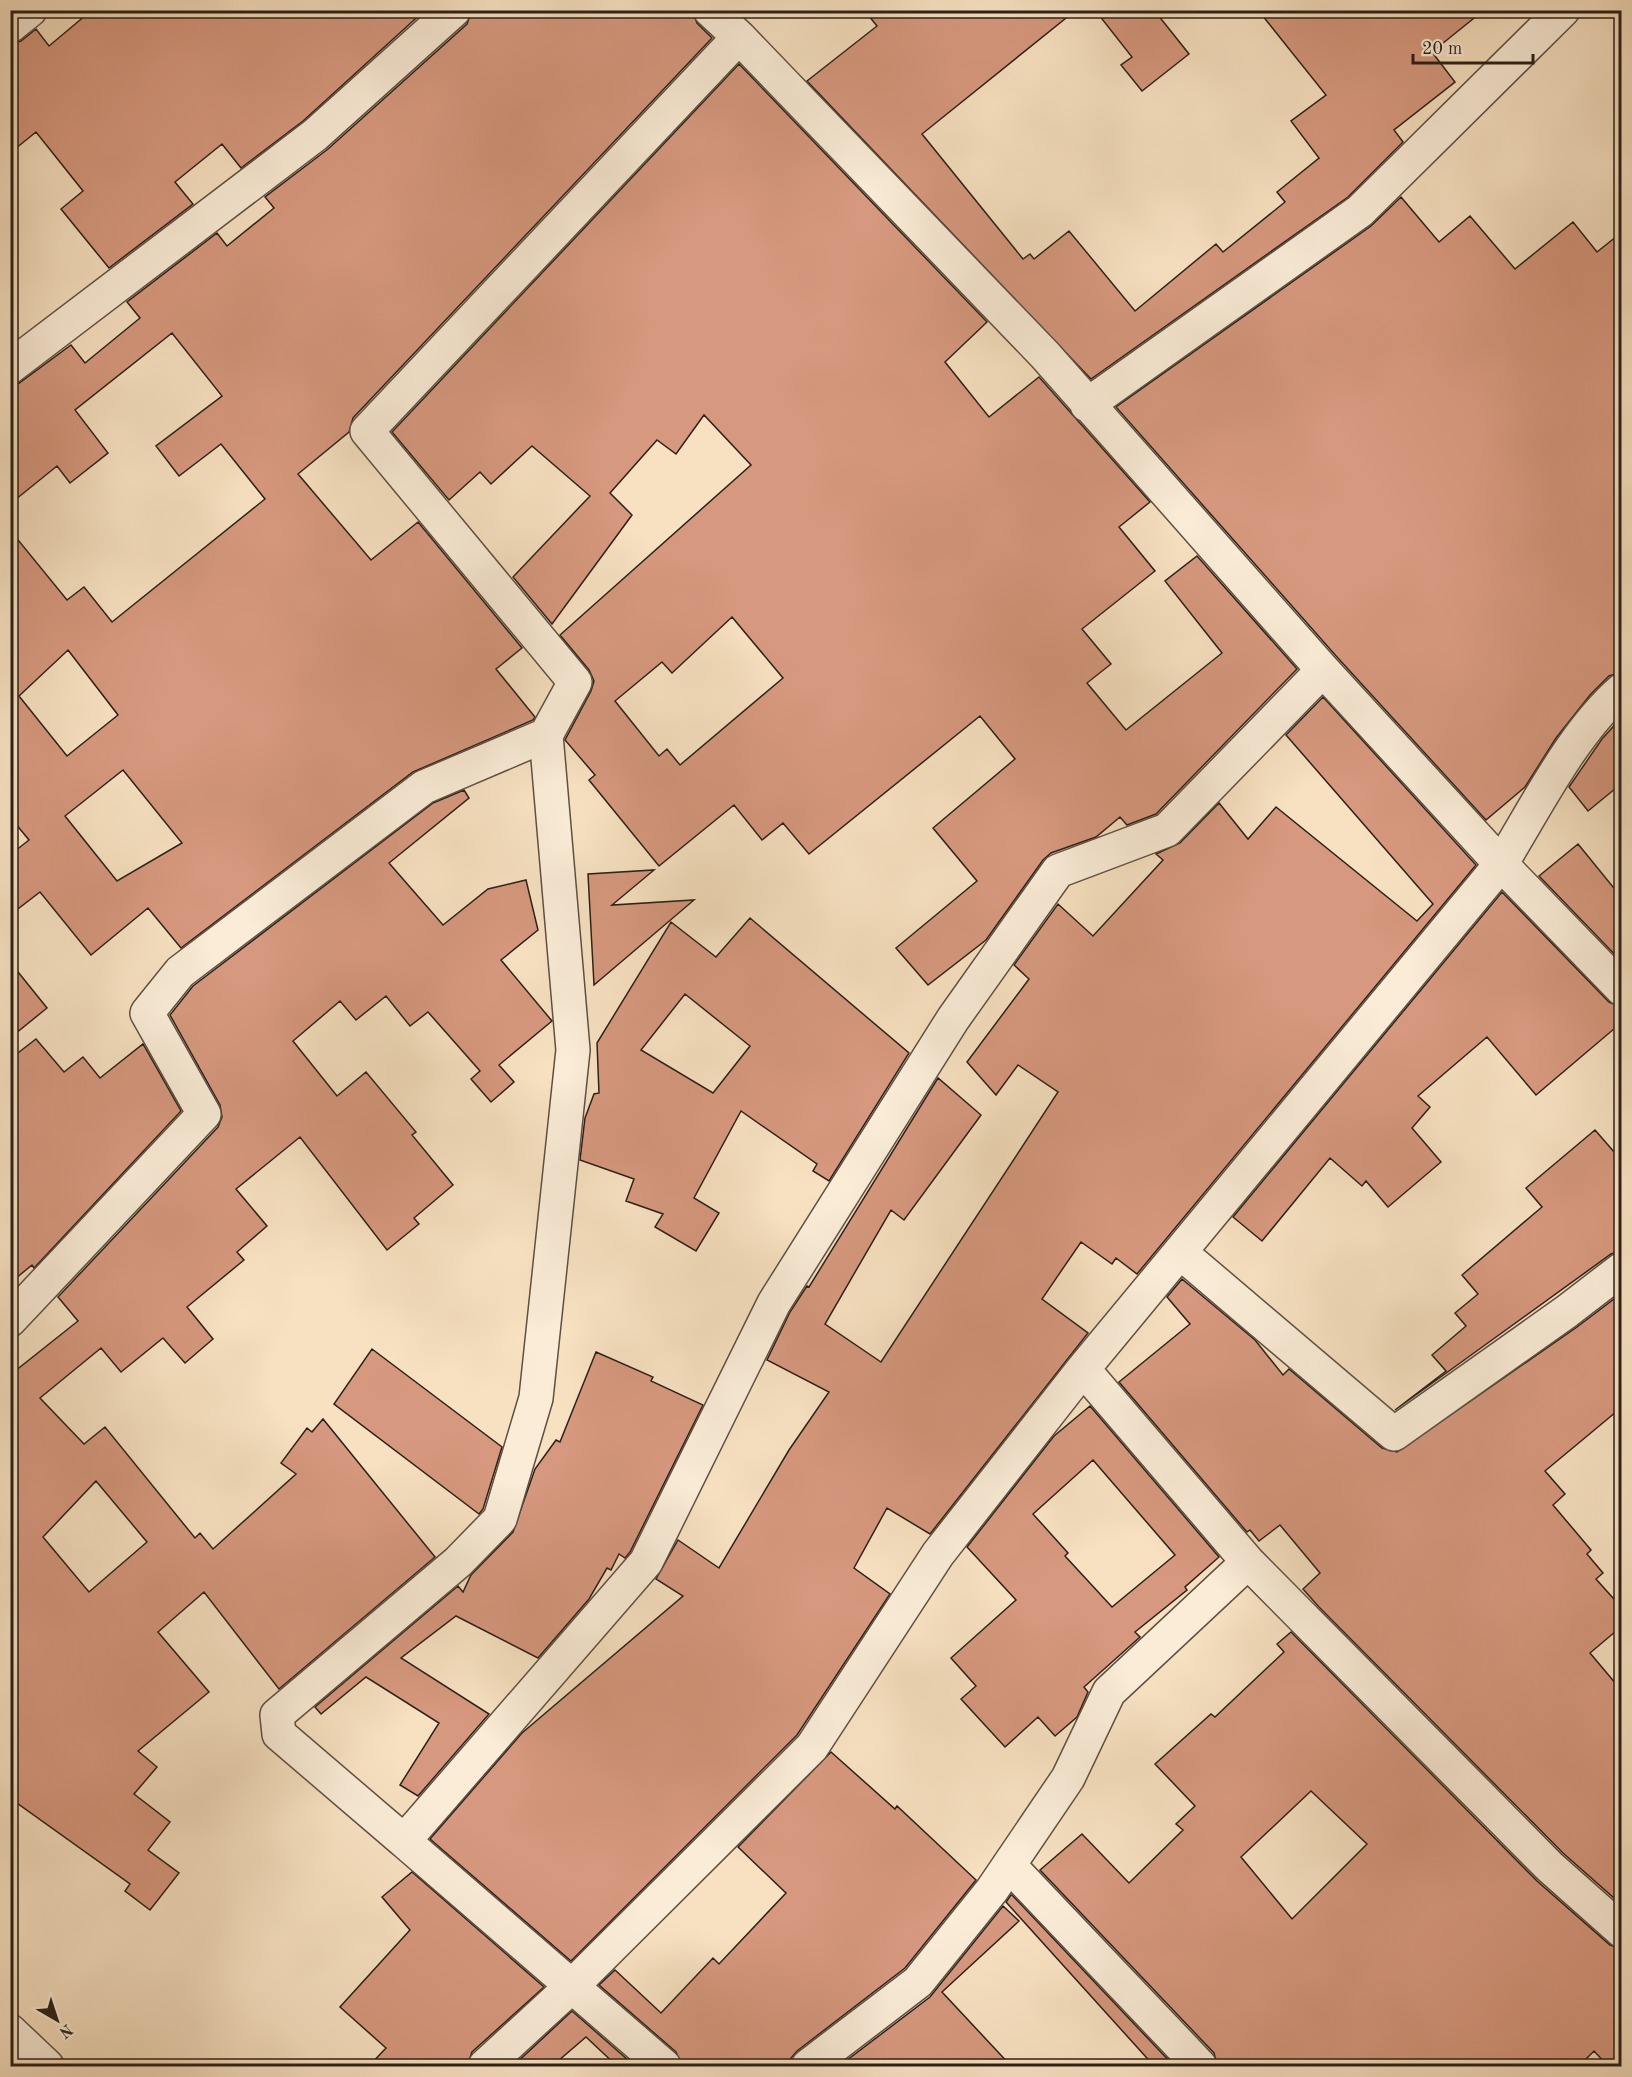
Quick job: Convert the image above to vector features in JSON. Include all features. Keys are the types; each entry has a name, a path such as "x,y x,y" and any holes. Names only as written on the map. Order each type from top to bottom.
{"street":[{"path":"10,26 30,10"},
{"path":"10,367 191,226 315,135 454,10"},
{"path":"710,10 739,37 1045,355 1323,670 1501,864 1622,989"},
{"path":"1087,405 1360,211 1563,10"},
{"path":"664,2067 279,1734 277,1715 458,1562 500,1519 536,1398 573,1050 546,735 575,682 367,431 739,37"},
{"path":"404,1841 646,1562 774,1303 953,1019 1058,871 1167,830 1323,670"},
{"path":"485,2067 572,1986 812,1747 938,1554 1083,1369 1501,864 1555,776 1602,707 1622,690"},
{"path":"10,1320 204,1114 147,1013 180,972 424,787 546,735"},
{"path":"1181,1253 1394,1434 1566,1312 1622,1269"},
{"path":"1083,1369 1248,1562 1550,1868 1622,1931"},
{"path":"808,2067 918,1982 1009,1865 1068,1778 1109,1692 1248,1562"},
{"path":"1009,1865 1200,2067"},
{"path":"10,2031 47,2067"}],"building":[{"path":"92,10 425,10 303,121 241,168 222,144 175,182 193,204 109,268 61,209 83,191 36,132 10,153 10,44 21,41 36,29 49,46"},
{"path":"472,10 692,10 697,23 712,38 353,418 349,432 298,474 371,560 418,522 522,648 496,669 535,717 533,720 413,772 181,948 148,908 91,955 40,892 10,915 10,855 29,840 10,817 10,530 67,600 84,587 112,622 265,499 221,444 179,476 156,446 222,396 172,333 75,410 108,453 70,483 57,466 10,504 10,390 71,345 85,363 140,318 127,302 217,233 227,246 274,208 265,197 328,149 467,24","holes":["68,650 118,715 67,756 19,696","123,770 182,843 117,881 65,816"]},
{"path":"864,10 1076,10 922,134 1023,259 1030,254 1034,259 1069,231 1135,311 1216,244 1223,252 1285,202 1277,192 1319,158 1291,121 1326,95 1258,10 1484,10 1432,52 1455,82 1394,130 1403,142 1348,197 1091,379 807,81 877,26"},
{"path":"1095,10 1154,10 1189,54 1142,91 1121,65 1132,57"},
{"path":"739,64 987,322 945,362 989,417 1039,377 1150,502 1119,527 1155,571 1082,629 1111,664 1087,683 1126,730 1222,653 1165,581 1197,556 1297,669 1156,814 1127,825 1120,817 1096,837 1051,853 1043,860 986,940 928,985 896,948 977,881 933,828 1015,759 980,716 809,854 783,823 762,840 734,805 659,866 589,780 595,775 565,740 594,681 589,670 560,635 751,465 704,415 676,454 657,440 610,493 632,515 552,624 513,577 590,496 532,446 491,484 480,472 449,500 392,432","holes":["732,617 783,678 680,765 667,749 659,756 615,701 662,662 672,673"]},
{"path":"1401,197 1439,242 1470,216 1515,269 1573,222 1597,252 1622,232 1622,672 1609,676 1590,695 1556,738 1525,787 1486,820 1337,657 1116,407 1371,226"},
{"path":"1323,697 1476,865 1137,1274 1116,1258 1112,1264 1081,1242 1042,1299 1088,1333 930,1534 887,1508 854,1568 890,1594 797,1735 571,1961 430,1839 522,1733 683,1596 656,1579 678,1540 719,1568 789,1450 829,1392 767,1360 790,1312 807,1286 809,1287 938,1078 981,1115 904,1220 891,1210 825,1324 881,1362 1058,1092 1018,1065 996,1095 967,1062 1029,979 1014,965 1058,904 1093,936 1163,860 1156,854 1180,843 1219,803 1248,839 1276,807 1417,921 1433,904 1286,735"},
{"path":"1622,717 1621,784 1588,811 1569,787 1602,739"},
{"path":"464,790 469,798 389,863 443,925 488,889 526,880 538,930 501,960 552,1021 499,1065 514,1082 491,1102 471,1079 480,1071 428,1012 410,1026 386,996 356,1020 340,1001 293,1041 337,1096 366,1072 416,1132 412,1135 453,1185 414,1218 419,1224 387,1250 300,1137 236,1189 267,1226 237,1252 244,1260 187,1307 213,1339 185,1363 163,1338 121,1372 101,1348 40,1398 84,1444 105,1427 195,1538 200,1533 213,1549 296,1474 281,1463 307,1428 312,1432 323,1419 435,1557 279,1689 204,1592 158,1632 209,1692 138,1751 157,1767 134,1794 170,1822 148,1850 179,1873 150,1910 125,1891 130,1884 10,1798 10,1367 15,1371 78,1321 58,1297 218,1127 222,1117 220,1105 170,1015 193,986 433,803","holes":["96,1481 147,1542 89,1592 43,1537"]},
{"path":"1578,844 1622,898 1622,962 1539,876"},
{"path":"654,870 612,905 694,900 594,985 588,874"},
{"path":"1502,892 1609,1002 1621,1007 1621,1023 1536,1095 1487,1037 1418,1096 1430,1107 1412,1128 1441,1162 1388,1207 1366,1181 1362,1186 1330,1158 1262,1241 1233,1217"},
{"path":"750,918 909,1053 829,1181 813,1171 817,1164 741,1111 694,1198 719,1213 696,1251 655,1227 663,1214 626,1201 634,1179 580,1160 585,1118 594,1094 599,1093 597,1043 671,922 716,957","holes":["685,994 750,1046 713,1093 641,1050"]},
{"path":"10,962 47,1008 10,1038"},
{"path":"36,1039 64,1072 83,1057 100,1078 143,1044 181,1111 34,1268 32,1265 10,1283 10,1059"},
{"path":"1595,1130 1622,1161 1622,1251 1611,1254 1395,1410 1446,1371 1432,1355 1466,1326 1455,1313 1478,1294 1462,1275 1542,1207 1526,1188"},
{"path":"1182,1279 1255,1340 1283,1375 1289,1369 1382,1448 1397,1452 1622,1293 1622,1407 1545,1471 1565,1494 1553,1505 1591,1550 1587,1554 1603,1573 1596,1579 1622,1608 1622,1626 1590,1653 1622,1691 1622,1905 1563,1853 1319,1607 1303,1589 1320,1573 1280,1525 1259,1541 1250,1530 1247,1532 1119,1382 1190,1324 1167,1297"},
{"path":"372,1349 502,1447 483,1509 479,1514 334,1404"},
{"path":"596,1352 653,1377 651,1381 703,1405 630,1552 625,1558 619,1554 611,1570 607,1568 589,1599 538,1658 456,1616 401,1658 489,1714 418,1796 400,1785 439,1723 366,1677 321,1714 315,1707 458,1586 463,1592 471,1575 513,1532 535,1469 556,1440 560,1442"},
{"path":"1090,1406 1219,1557 1185,1587 1187,1590 1135,1632 1140,1637 1084,1687 1088,1692 1077,1717 1055,1736 1038,1717 1005,1747 961,1699 976,1686 951,1658 1016,1600 967,1547 1054,1436","holes":["1093,1460 1175,1555 1112,1607 1065,1556 1068,1553 1033,1514"]},
{"path":"1291,1632 1537,1881 1610,1945 1622,1949 1622,2067 1609,2067 1594,2051 1578,2067 1218,2067 1214,2053 1040,1870 1082,1834 1129,1883 1183,1830 1176,1824 1195,1806 1155,1764 1211,1714 1215,1717 1284,1652 1277,1644","holes":["1311,1791 1367,1844 1292,1919 1241,1857"]},
{"path":"831,1752 895,1809 897,1806 976,1880 905,1968 797,2051 791,2058 790,2067 682,2067 676,2052 599,1985 615,1970 661,2013 713,1958 719,1964 786,1893 738,1847"},
{"path":"412,1872 544,1987 472,2052 467,2067 368,2067 386,2048 340,2007 410,1930 382,1897"},
{"path":"1011,1895 1175,2067 1155,2067 1006,1902"},
{"path":"1003,1906 1019,1921 942,1992 1012,2067 838,2067 930,1997"},
{"path":"572,2011 636,2067 618,2067 586,2037 551,2067 512,2067"}]}
